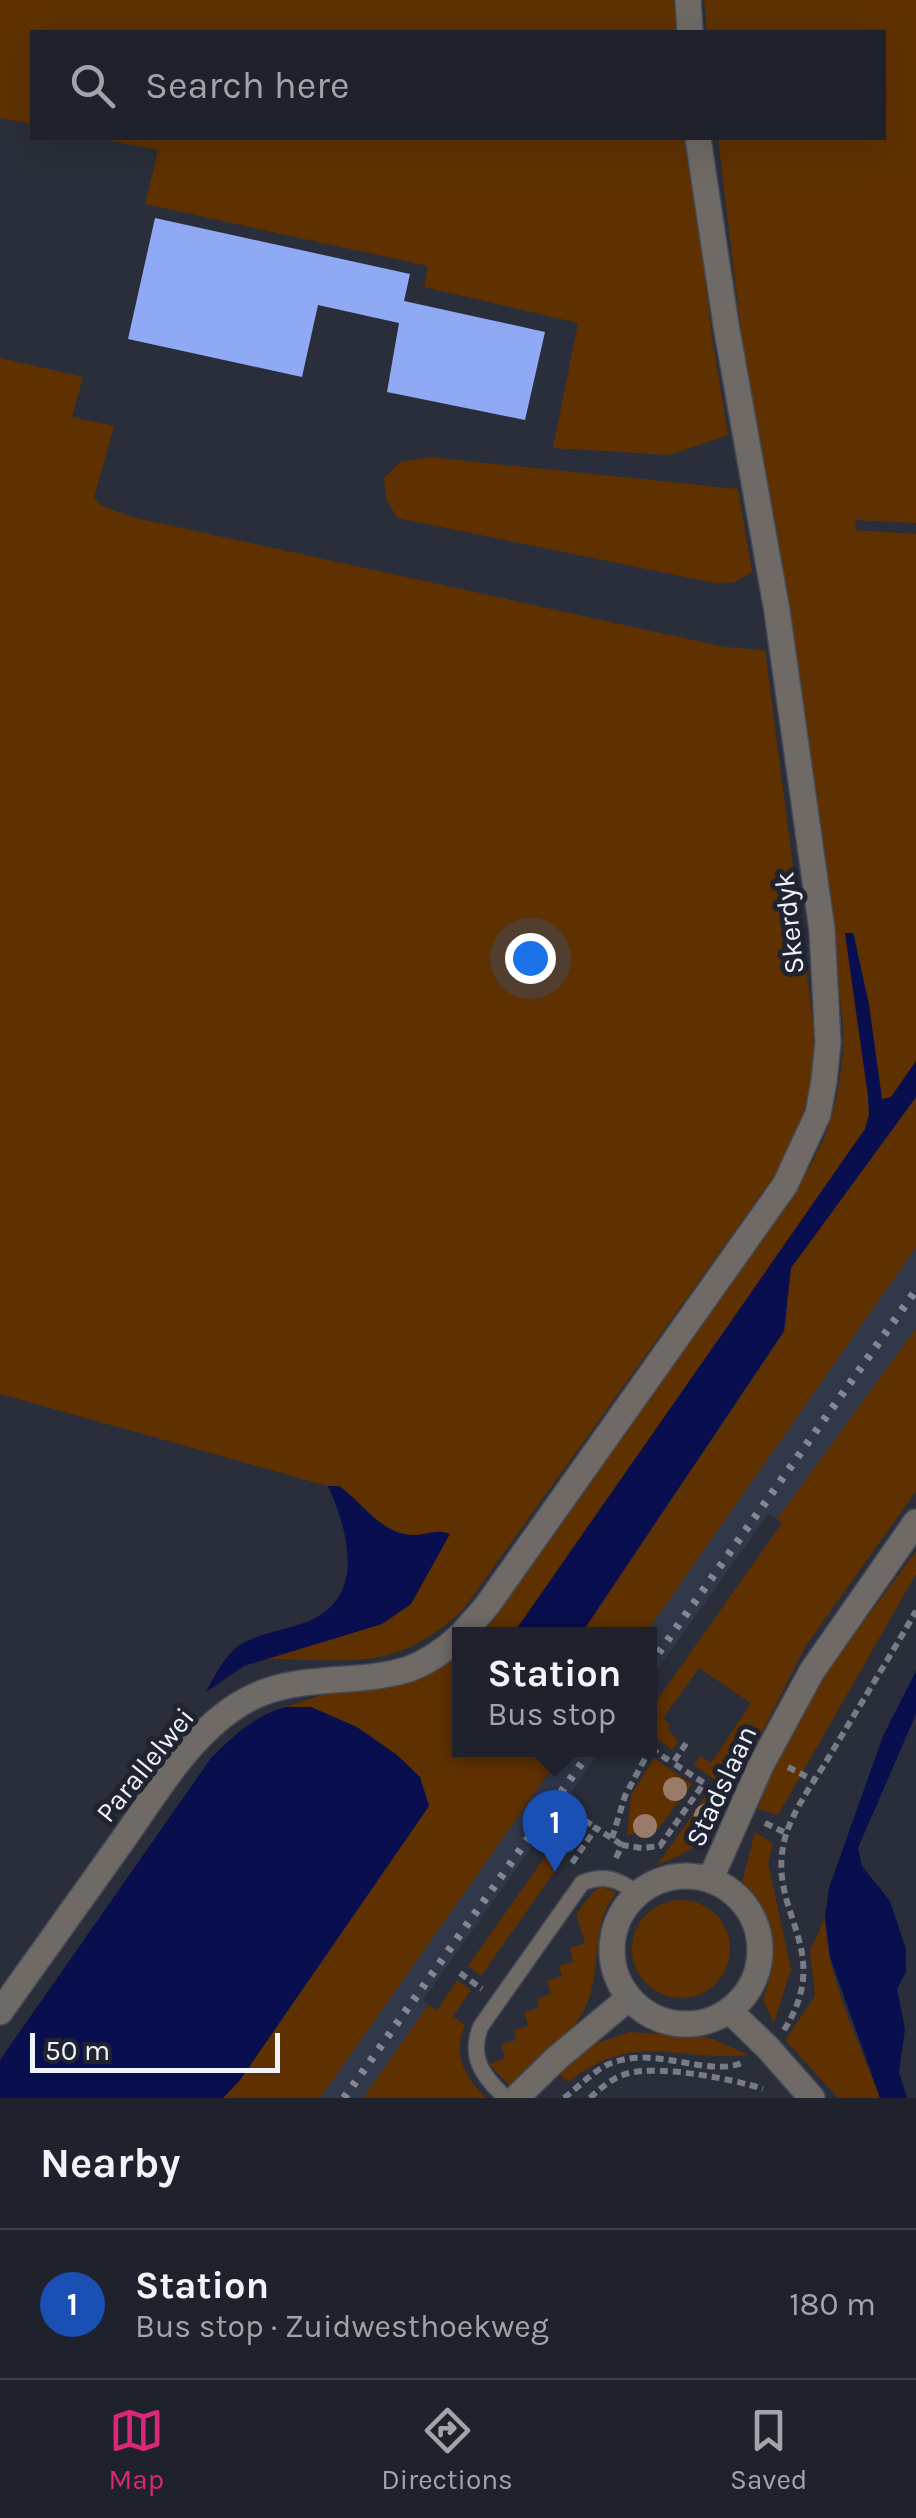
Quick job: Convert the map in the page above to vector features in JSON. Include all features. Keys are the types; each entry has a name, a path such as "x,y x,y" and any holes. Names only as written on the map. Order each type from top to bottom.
{"street":[{"path":"688,0 690,30"},
{"name":"Skerdyk","path":"486,1607 785,1185 818,1114 824,1081 828,1043 822,930 777,611 726,325 698,140"},
{"name":"Stadslaan","path":"710,1880 786,1717 812,1671 916,1522"},
{"name":"Parallelwei","path":"468,1627 486,1607"},
{"name":"Parallelwei","path":"0,2012 163,1783 209,1728 228,1712 289,1684 408,1669 429,1660 452,1642"},
{"path":"691,1876 710,1880 740,1900 750,1914 760,1948 752,1983 729,2010 713,2019 676,2024 659,2019 629,1998 614,1969 612,1953 618,1920 638,1894 654,1884 691,1876"},
{"path":"516,2098 629,1998"},
{"path":"729,2010 812,2098"}],"lane":[{"path":"506,2098 482,2074 477,2062 476,2040 481,2026 582,1883 607,1878 626,1884 638,1894"}],"path":[{"path":"564,2098 598,2070 643,2055 738,2066 768,2048 786,2028 806,1978 782,1876 786,1833 916,1611"},
{"path":"674,1764 687,1742"},
{"path":"607,1878 622,1845 660,1846 704,1783 657,1753"},
{"path":"612,1838 625,1796 646,1757"},
{"path":"782,1764 814,1781"},
{"path":"574,1812 596,1828"},
{"path":"460,1973 475,1984"},
{"path":"590,2098 611,2080 632,2072 740,2081 774,2092"}],"shaded area":[{"path":"0,0 674,0 677,30 30,30 30,124 0,118"},
{"path":"704,0 916,0 916,523 856,520 855,530 916,534 916,1061 891,1097 882,1099 854,933 845,933 868,1096 865,1129 518,1627 487,1627 809,1169 826,1134 843,1055 843,1023 795,645 742,339 718,140 886,140 886,30 707,30"},
{"path":"107,140 688,140 728,435 670,455 553,448 578,323 424,287 428,266 145,204 158,150"},
{"path":"0,358 83,377 72,417 114,426 94,498 102,506 132,517 725,647 765,650 814,1029 811,1082 797,1131 783,1164 462,1611 415,1645 393,1653 348,1660 267,1659 382,1624 411,1604 449,1534 400,1533 381,1523 339,1486 0,1394"},
{"path":"429,457 738,489 752,572 735,582 715,583 397,518 386,498 384,478 401,462"},
{"path":"845,933 853,933 869,1005 882,1099 891,1097 916,1061 916,1097 791,1268 784,1331 586,1627 518,1627 865,1129 868,1096"},
{"path":"916,1097 916,1247 650,1627 586,1627 784,1332 791,1268"},
{"path":"916,1247 916,1328 777,1519 768,1514 657,1670 657,1627 650,1627"},
{"path":"916,1328 916,1491 805,1647 732,1792 694,1765 700,1756 711,1763 751,1703 699,1668 663,1718 678,1742 672,1750 657,1739 657,1700 782,1523 777,1519"},
{"path":"328,1486 339,1486 381,1523 400,1533 450,1534 411,1604 382,1624 244,1666 206,1692 237,1647 309,1621 327,1610 339,1596 348,1561 342,1523"},
{"path":"916,1551 916,1574 778,1815 758,1809 769,1776 804,1709"},
{"path":"452,1657 452,1757 560,1757 320,2098 223,2098 240,2080 429,1806 420,1777 311,1707 286,1707 333,1691 375,1690 410,1682"},
{"path":"916,1671 916,1714 858,1848 862,1866 890,1901 906,1949 906,1972 897,1989 905,2029 899,2072 907,2098 880,2098 830,1957 825,1917 829,1888 883,1736"},
{"path":"286,1707 311,1707 357,1727 420,1777 429,1806 240,2080 223,2098 0,2098 0,2060 211,1758 254,1721"},
{"path":"560,1757 596,1757 423,2000 428,2005 363,2098 320,2098"},
{"path":"654,1758 692,1784 658,1829 627,1835 631,1795"},
{"path":"705,1797 724,1811 712,1831 696,1845 657,1865"},
{"path":"570,1821 584,1830 481,1976 468,1966"},
{"path":"755,1832 773,1843 768,1863 791,1969 774,2023 763,2000 772,1967 769,1923 742,1882"},
{"path":"601,1887 616,1892 602,1919 586,2006 562,2039 509,2085 489,2064 505,2058 501,2044 516,2040 514,2030 528,2026 524,2012 539,2008 537,1999 551,1994 547,1981 562,1976 559,1966 573,1962 570,1948 585,1943 576,1914"},
{"path":"681,1900 700,1904 715,1915 726,1930 730,1949 726,1968 715,1983 700,1994 681,1998 662,1994 647,1983 636,1968 632,1949 636,1930 647,1915 662,1904"},
{"path":"825,1917 837,1985 880,2098 838,2098 785,2040 815,1996 810,1951"},
{"path":"457,1980 471,1990 453,2016 465,2025 460,2056 467,2074 486,2098 363,2098 428,2005 437,2010"},
{"path":"630,2032 708,2037 749,2055 636,2052 592,2066 568,2082 559,2074 594,2044"}],"building":[{"path":"155,218 410,274 404,301 545,332 525,420 387,392 399,323 318,305 302,377 128,339"}],"railway":[{"path":"657,1655 916,1290"},
{"path":"344,2098 586,1757"}],"place":[{"name":"Station","path":"555,1872"}]}
